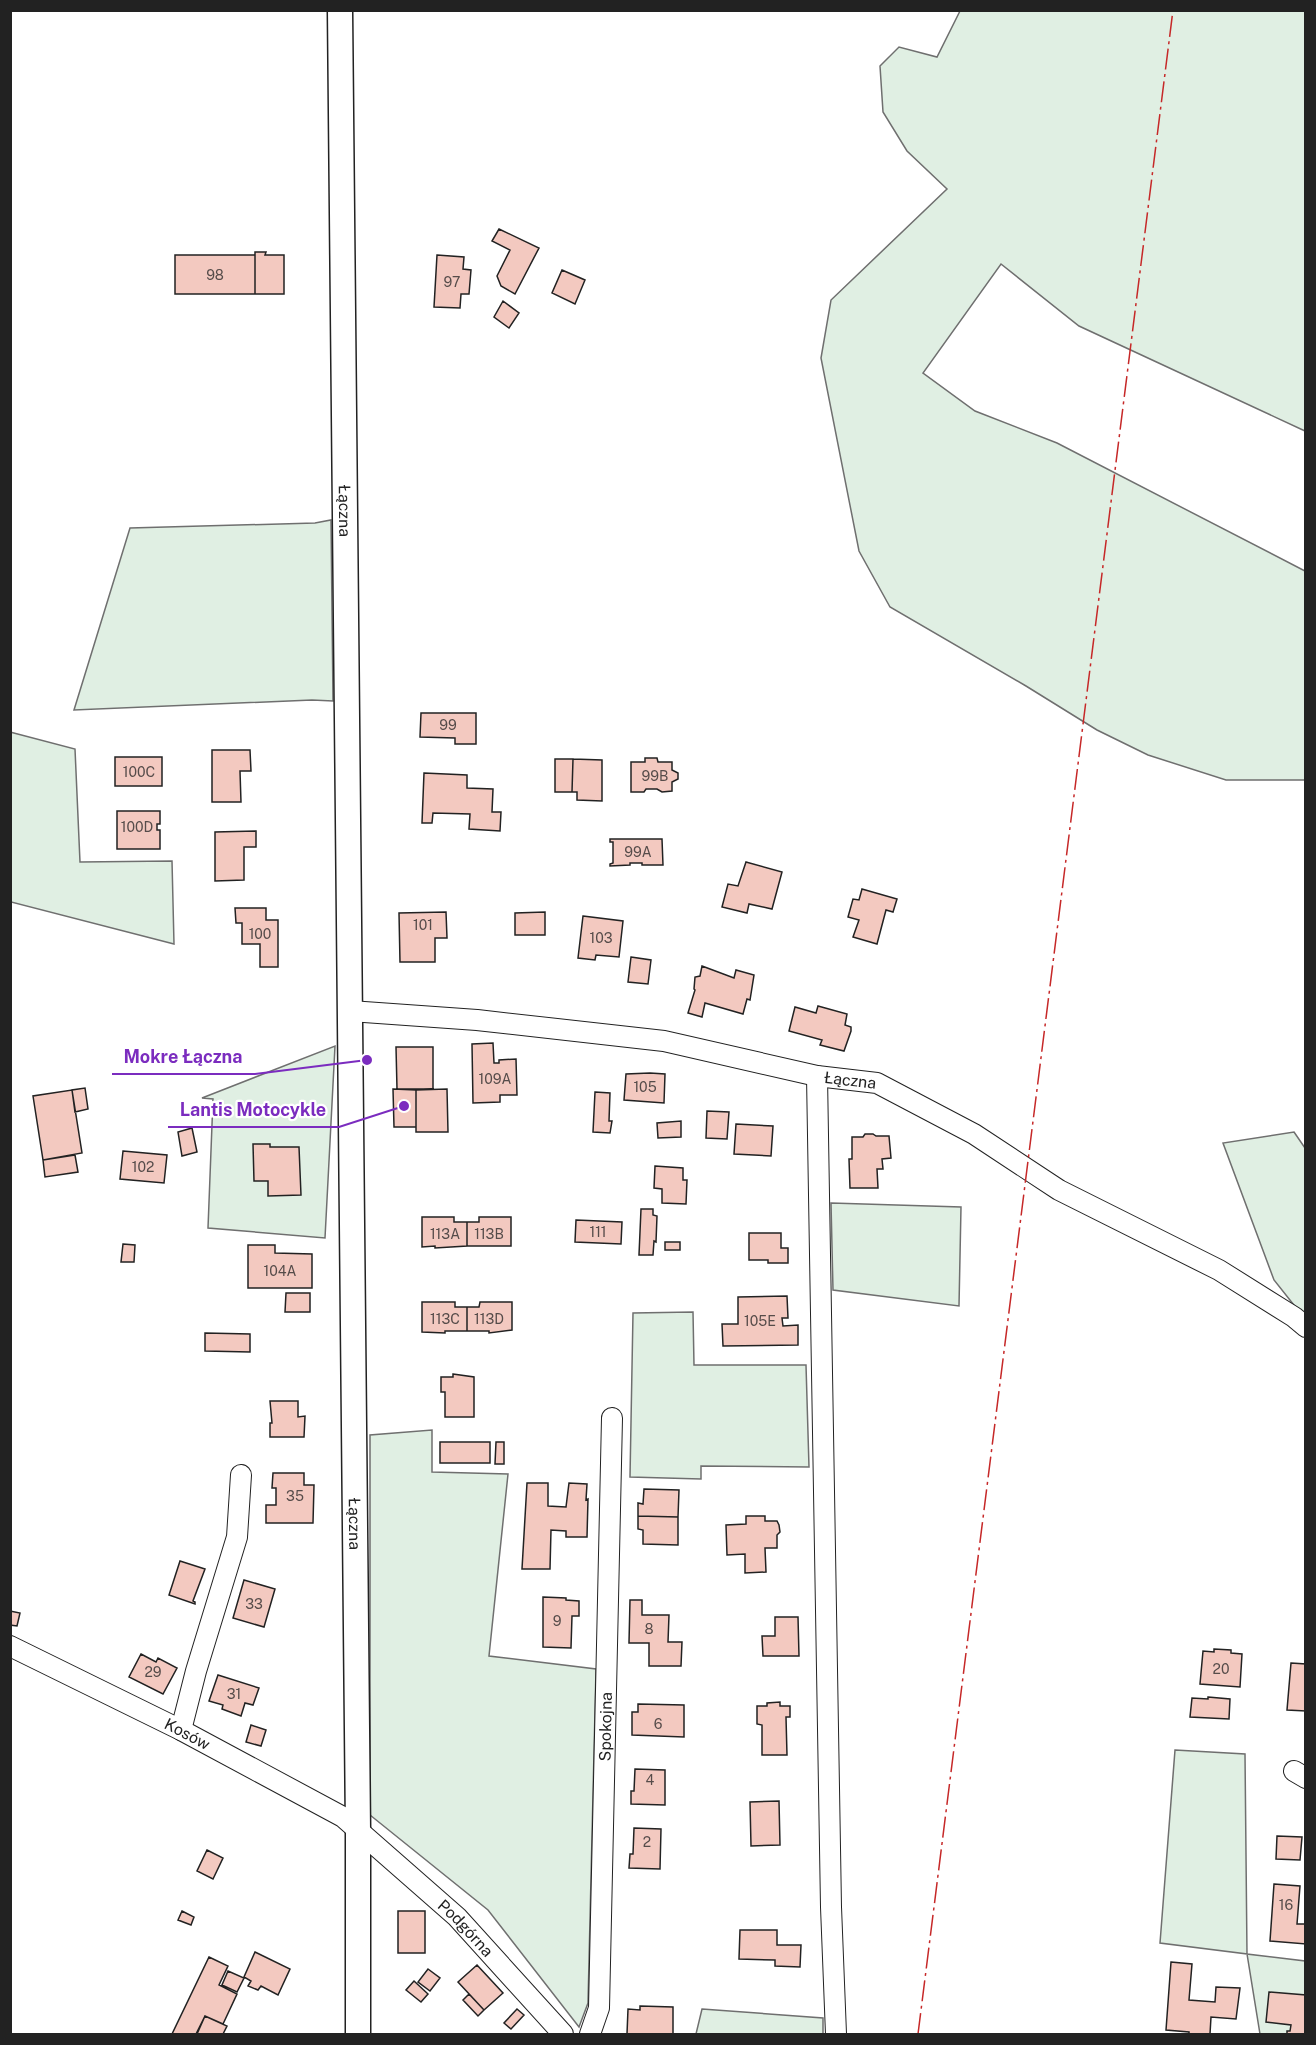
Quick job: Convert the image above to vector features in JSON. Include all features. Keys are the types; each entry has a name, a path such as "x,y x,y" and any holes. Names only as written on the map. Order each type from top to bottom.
{"street":[{"name":"Łączna","path":"340,10 358,1830 358,2034"},
{"name":"Łączna","path":"350,1011 477,1020 664,1041 816,1076 877,1083 974,1134 1059,1190 1219,1270 1300,1322"},
{"path":"816,1076 831,1907 836,2034"},
{"name":"Spokojna","path":"590,2034 599,2008 612,1418"},
{"path":"181,1730 196,1671 237,1537 241,1475"},
{"name":"Kosów","path":"10,1646 181,1730 343,1817 358,1830"},
{"name":"Podgórna","path":"358,1830 457,1917 563,2034"}],"green space":[{"path":"960,11 1305,11 1305,431 1079,326 1001,264 923,373 975,411 1057,443 1305,571 1305,780 1226,780 1148,755 1097,730 890,607 859,551 821,358 831,300 947,189 907,151 883,112 880,66 899,47 937,57"},
{"path":"331,520 333,701 74,710 130,528 315,523"},
{"path":"10,732 75,749 80,862 172,861 174,944 11,902"},
{"path":"335,1046 325,1238 208,1228 213,1099 202,1098"},
{"path":"1294,1132 1305,1148 1305,1319 1274,1280 1223,1143"},
{"path":"831,1203 961,1207 959,1306 833,1290"},
{"path":"693,1312 694,1365 806,1365 809,1467 701,1466 701,1479 630,1477 633,1313"},
{"path":"432,1430 432,1472 508,1474 489,1656 596,1669 588,2003 579,2027 488,1910 370,1815 370,1435"},
{"path":"1175,1750 1245,1754 1247,1954 1160,1943"},
{"path":"1247,1954 1305,1961 1305,2034 1260,2034"},
{"path":"702,2009 823,2018 823,2034 696,2034"}],"building":[{"path":"499,229 539,248 515,294 501,286 497,276 510,250 492,241"},
{"path":"255,252 266,252 265,255 284,255 284,294 255,294"},
{"path":"175,255 255,255 255,294 175,294"},
{"path":"437,255 464,257 463,269 471,270 469,294 461,294 460,308 434,307"},
{"path":"562,270 585,280 575,304 552,293"},
{"path":"503,301 519,313 509,328 494,317"},
{"path":"421,713 476,713 476,744 455,744 455,738 420,737"},
{"path":"212,750 250,750 251,771 240,771 241,802 212,802"},
{"path":"115,757 162,757 162,786 115,786"},
{"path":"645,758 657,758 658,762 672,762 672,770 678,773 678,779 672,782 672,791 646,789 644,792 631,792 631,762 645,762"},
{"path":"555,759 573,759 572,792 555,792"},
{"path":"573,759 602,760 602,801 577,800 577,792 572,792"},
{"path":"424,773 467,775 467,788 493,789 492,812 501,812 500,831 469,829 470,814 433,813 432,823 422,823"},
{"path":"117,811 160,811 160,824 157,824 157,830 160,830 160,849 117,849"},
{"path":"256,831 256,847 244,847 244,880 215,881 215,832"},
{"path":"610,839 662,839 663,865 630,863 630,865 610,866 613,863 613,842 610,842"},
{"path":"746,862 782,872 772,909 749,904 747,913 722,907 728,884 738,886"},
{"path":"862,889 897,899 893,912 886,910 877,944 853,937 859,920 848,917 853,899 859,900"},
{"path":"235,908 266,908 266,920 278,920 278,967 260,967 260,944 242,944 242,923 236,923"},
{"path":"446,912 447,938 435,938 435,962 400,962 399,913"},
{"path":"545,912 545,935 515,935 515,913"},
{"path":"583,916 623,921 619,957 596,955 595,960 578,958"},
{"path":"631,957 651,960 648,984 628,982"},
{"path":"702,966 734,978 736,970 754,975 750,1000 747,999 743,1014 705,1003 702,1017 688,1013 695,990 695,977 700,976"},
{"path":"818,1006 847,1014 845,1025 851,1027 851,1031 844,1051 820,1045 822,1040 789,1031 795,1007 816,1013"},
{"path":"493,1043 494,1063 499,1063 499,1060 516,1059 517,1095 500,1095 500,1102 473,1103 472,1044"},
{"path":"396,1047 433,1047 433,1089 397,1089"},
{"path":"626,1074 665,1074 664,1103 624,1100"},
{"path":"85,1088 88,1109 75,1112 72,1090"},
{"path":"393,1089 416,1090 416,1127 394,1127"},
{"path":"447,1089 448,1132 416,1132 416,1090"},
{"path":"72,1090 82,1153 43,1160 33,1096"},
{"path":"595,1092 610,1093 609,1121 612,1121 610,1133 593,1132"},
{"path":"707,1111 729,1112 727,1139 706,1138"},
{"path":"681,1121 681,1137 658,1138 657,1123"},
{"path":"736,1124 773,1126 771,1156 734,1154"},
{"path":"192,1128 197,1152 182,1156 178,1132"},
{"path":"865,1134 889,1136 891,1158 882,1159 883,1169 877,1169 878,1188 850,1188 849,1159 852,1159 852,1137 863,1137"},
{"path":"253,1144 270,1144 270,1147 299,1147 301,1195 268,1196 268,1181 254,1181"},
{"path":"123,1151 167,1155 164,1183 120,1179"},
{"path":"75,1155 78,1172 45,1177 43,1160"},
{"path":"655,1166 683,1168 683,1180 687,1180 686,1204 662,1203 662,1189 654,1188"},
{"path":"641,1209 653,1209 653,1215 657,1216 653,1255 639,1255"},
{"path":"422,1217 454,1217 454,1222 467,1222 467,1246 422,1247"},
{"path":"479,1217 511,1217 511,1246 467,1246 467,1222 479,1222"},
{"path":"576,1220 622,1222 621,1244 575,1242"},
{"path":"749,1233 781,1233 781,1248 788,1248 788,1263 749,1260"},
{"path":"665,1242 680,1242 680,1250 665,1250"},
{"path":"123,1244 135,1245 134,1262 121,1262"},
{"path":"248,1245 275,1245 275,1253 312,1254 312,1288 248,1288"},
{"path":"286,1293 310,1293 310,1312 285,1312"},
{"path":"787,1296 788,1318 782,1318 783,1326 798,1325 798,1345 723,1346 722,1324 738,1324 738,1297"},
{"path":"422,1302 455,1302 455,1307 467,1307 467,1331 422,1332"},
{"path":"480,1302 512,1302 512,1330 489,1333 489,1331 467,1331 467,1307 479,1307"},
{"path":"205,1333 250,1334 250,1352 205,1351"},
{"path":"453,1374 474,1377 474,1417 445,1417 445,1392 441,1392 441,1377 453,1377"},
{"path":"270,1401 298,1401 298,1417 305,1416 304,1437 270,1437 270,1423 272,1423"},
{"path":"440,1442 490,1442 490,1463 440,1463"},
{"path":"496,1442 504,1442 504,1464 495,1464"},
{"path":"273,1473 304,1473 304,1485 314,1485 313,1523 266,1523 266,1505 276,1505 276,1488 272,1488"},
{"path":"527,1483 548,1483 548,1506 566,1507 569,1483 587,1484 587,1537 566,1537 566,1531 551,1530 550,1569 522,1569"},
{"path":"644,1489 679,1490 678,1517 638,1516 638,1503 643,1504"},
{"path":"638,1516 678,1517 678,1545 643,1544 643,1530 638,1529"},
{"path":"746,1516 765,1516 765,1521 777,1521 779,1525 777,1548 765,1548 766,1572 745,1573 745,1554 727,1555 726,1525 746,1524"},
{"path":"180,1561 205,1569 193,1601 195,1604 169,1595"},
{"path":"244,1580 275,1589 264,1627 233,1618"},
{"path":"543,1597 579,1601 579,1616 572,1616 571,1648 543,1647"},
{"path":"630,1600 642,1600 642,1615 669,1615 668,1642 682,1642 681,1666 649,1666 649,1643 629,1643"},
{"path":"10,1611 20,1613 17,1626 10,1625"},
{"path":"775,1617 798,1617 799,1656 763,1656 762,1636 775,1636"},
{"path":"1214,1649 1231,1650 1231,1653 1242,1654 1240,1687 1200,1684 1203,1651 1214,1652"},
{"path":"141,1654 156,1662 158,1658 177,1668 163,1694 129,1677"},
{"path":"1291,1663 1306,1664 1306,1711 1287,1710"},
{"path":"218,1675 259,1688 253,1705 245,1703 241,1716 222,1709 223,1705 209,1701"},
{"path":"1208,1697 1230,1699 1229,1719 1190,1717 1192,1698 1208,1699"},
{"path":"780,1702 780,1706 790,1706 790,1717 786,1717 787,1755 762,1755 762,1725 757,1724 757,1706"},
{"path":"638,1704 684,1705 684,1737 632,1735 632,1712 638,1712"},
{"path":"251,1725 266,1730 261,1746 246,1742"},
{"path":"635,1769 665,1770 665,1805 631,1804"},
{"path":"779,1801 780,1845 751,1846 750,1802"},
{"path":"634,1828 661,1829 660,1869 629,1868 630,1854 633,1854"},
{"path":"1277,1836 1302,1837 1300,1860 1276,1859"},
{"path":"207,1850 223,1858 213,1879 197,1871"},
{"path":"1274,1884 1300,1886 1297,1924 1306,1924 1306,1944 1270,1941"},
{"path":"182,1911 194,1917 191,1925 178,1920"},
{"path":"398,1911 425,1911 425,1953 398,1953"},
{"path":"740,1930 777,1930 777,1945 801,1945 800,1967 775,1966 775,1960 739,1959"},
{"path":"255,1952 290,1969 278,1995 261,1986 258,1990 248,1986 251,1981 244,1977"},
{"path":"209,1957 228,1966 219,1985 237,1994 223,2024 205,2016 196,2034 172,2034"},
{"path":"1171,1962 1192,1964 1189,2000 1215,2002 1216,1987 1240,1988 1236,2019 1211,2017 1210,2034 1189,2034 1189,2032 1166,2030"},
{"path":"477,1965 503,1993 484,2010 458,1982"},
{"path":"428,1969 440,1978 430,1991 418,1982"},
{"path":"228,1971 244,1978 237,1992 222,1985"},
{"path":"414,1981 428,1994 421,2002 406,1990"},
{"path":"1269,1992 1306,1995 1306,2034 1287,2034 1291,2025 1266,2022"},
{"path":"469,1994 484,2010 478,2016 463,2000"},
{"path":"640,2006 673,2007 673,2034 627,2034 628,2009 640,2010"},
{"path":"517,2009 524,2015 511,2029 504,2023"},
{"path":"205,2016 227,2026 223,2034 197,2034"}],"power":[{"path":"918,2034 1173,10"}],"place":[{"name":"Mokre Łączna","path":"367,1060"},
{"name":"Lantis Motocykle","path":"404,1106"}]}
